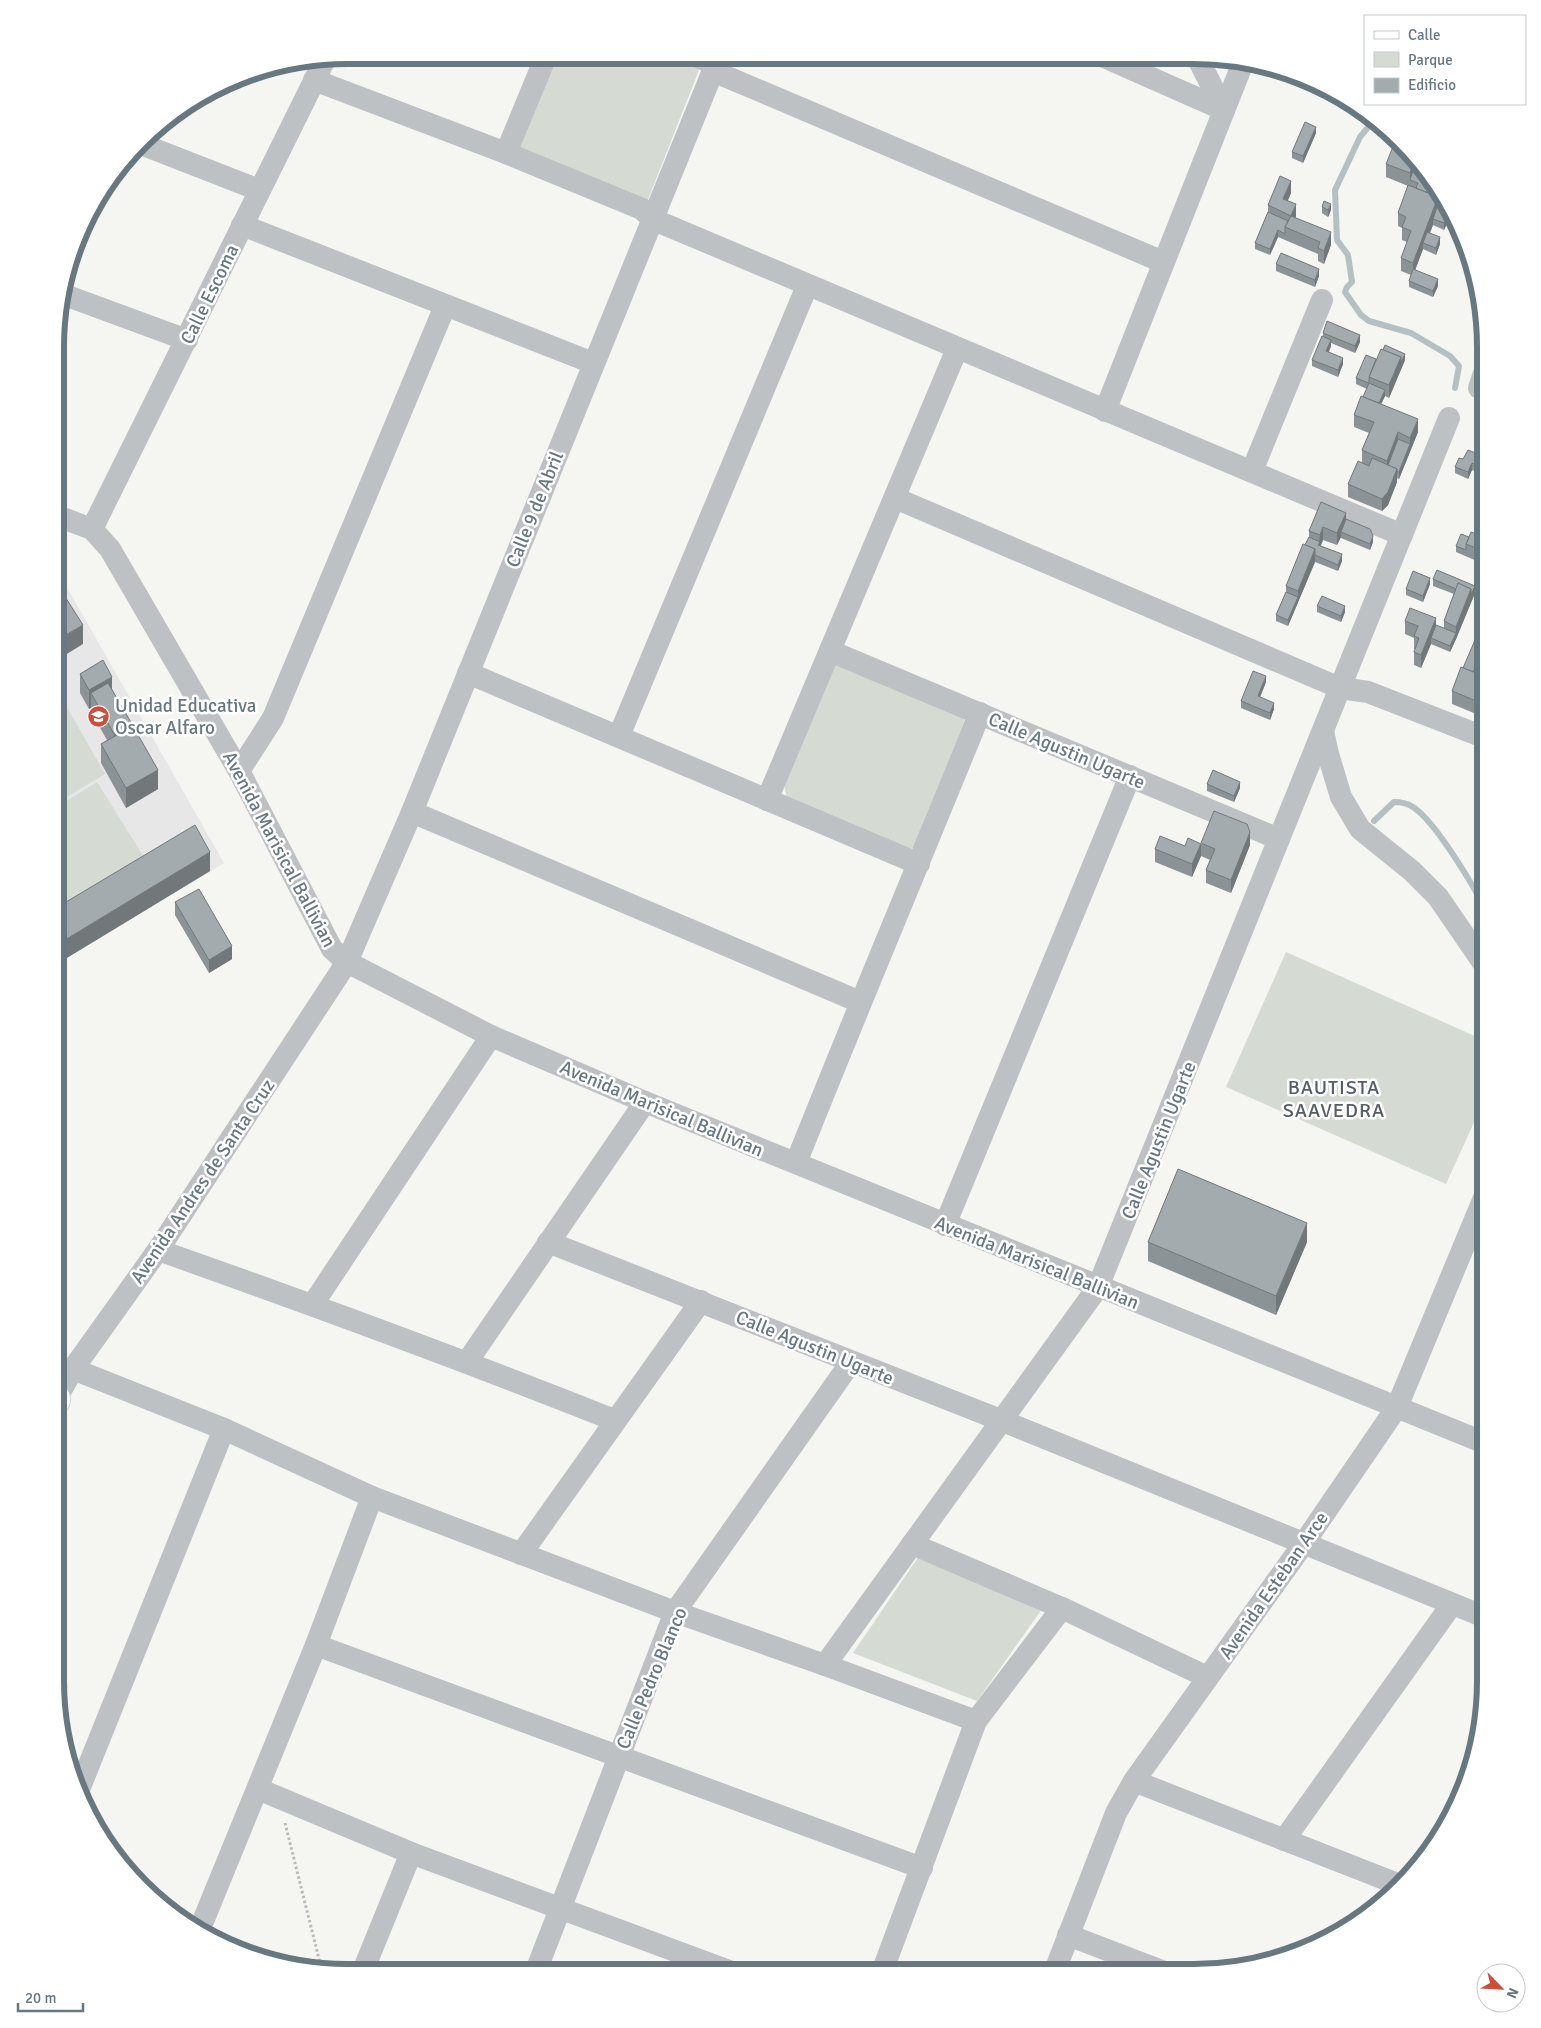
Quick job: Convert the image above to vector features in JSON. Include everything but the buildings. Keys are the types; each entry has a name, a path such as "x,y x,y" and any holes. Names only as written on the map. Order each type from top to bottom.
{"street":[{"path":"506,153 543,64"},
{"path":"716,64 1163,262"},
{"name":"Calle 9 de Abril","path":"347,962 412,812 716,64"},
{"path":"1120,64 1224,110"},
{"path":"1201,64 1224,110"},
{"name":"Calle Escoma","path":"92,529 322,65"},
{"path":"1105,411 1241,68"},
{"path":"314,80 506,153 642,209 652,219 807,286 1402,535"},
{"path":"147,147 259,190"},
{"path":"242,225 593,363"},
{"path":"619,736 807,286"},
{"path":"68,296 187,340"},
{"path":"1252,471 1322,300"},
{"path":"239,771 273,718 445,306"},
{"path":"766,800 957,349"},
{"path":"1280,839 1449,418"},
{"path":"895,498 1340,688 1368,692 1477,734"},
{"name":"Avenida Marisical Ballivian","path":"64,519 92,529 110,549 239,771 332,950 347,962 491,1036 645,1102 944,1225 1477,1439"},
{"name":"Calle Agustin Ugarte","path":"548,1242 1003,1421 1098,1287 1280,839 830,651"},
{"path":"468,673 919,864"},
{"path":"796,1163 860,1002 919,864 980,713"},
{"path":"1323,731 1341,797 1360,829 1412,871 1438,897 1477,954"},
{"path":"944,1225 1130,776"},
{"path":"412,812 860,1002"},
{"name":"Avenida Andres de Santa Cruz","path":"64,1385 73,1369 158,1250 347,962"},
{"path":"313,1304 491,1036"},
{"path":"467,1362 645,1102"},
{"name":"Avenida Esteban Arce","path":"1057,1964 1116,1813 1134,1781 1304,1543 1396,1407 1477,1214"},
{"path":"158,1250 313,1304 614,1420"},
{"path":"521,1554 614,1420 701,1301"},
{"name":"Calle Pedro Blanco","path":"539,1964 675,1612 851,1362"},
{"path":"73,1369 224,1429 372,1497 675,1612 826,1665 976,1721"},
{"path":"826,1665 1003,1421 1477,1614"},
{"path":"82,1782 224,1429"},
{"path":"202,1924 268,1793 316,1645 372,1497"},
{"path":"912,1544 1062,1608 1207,1677"},
{"path":"1284,1840 1452,1604"},
{"path":"885,1964 976,1721 1062,1608"},
{"path":"316,1645 922,1868"},
{"path":"1134,1781 1393,1882"},
{"path":"268,1793 411,1853 561,1908 699,1964"},
{"path":"366,1964 411,1853"},
{"path":"1068,1935 1144,1964"}],"path":[{"path":"268,1793 320,1963"}],"shaded area":[{"name":"Unidad Educativa Oscar Alfaro","path":"64,582 224,863 65,959 64,957"}],"green space":[{"path":"553,64 684,64 699,70 647,202 518,151"},
{"path":"836,664 961,714 966,723 917,846 908,850 787,799 784,784"},
{"path":"64,702 105,774 64,799"},
{"path":"97,782 147,862 64,914 64,803"},
{"path":"1286,952 1477,1037 1477,1116 1446,1184 1226,1087"},
{"path":"919,1556 1042,1609 977,1701 853,1653"}],"waterway":[{"path":"1370,125 1360,137 1335,190 1337,240 1348,255 1352,282 1345,292 1361,315 1369,321 1411,333 1450,356 1459,366 1455,388"},
{"path":"1374,821 1394,802 1404,803 1413,807 1422,814 1443,839 1477,894"}],"place":[{"name":"Unidad Educativa Oscar Alfaro","path":"99,716"}],"district":[{"name":"BAUTISTA SAAVEDRA","path":"1334,1098"}]}
